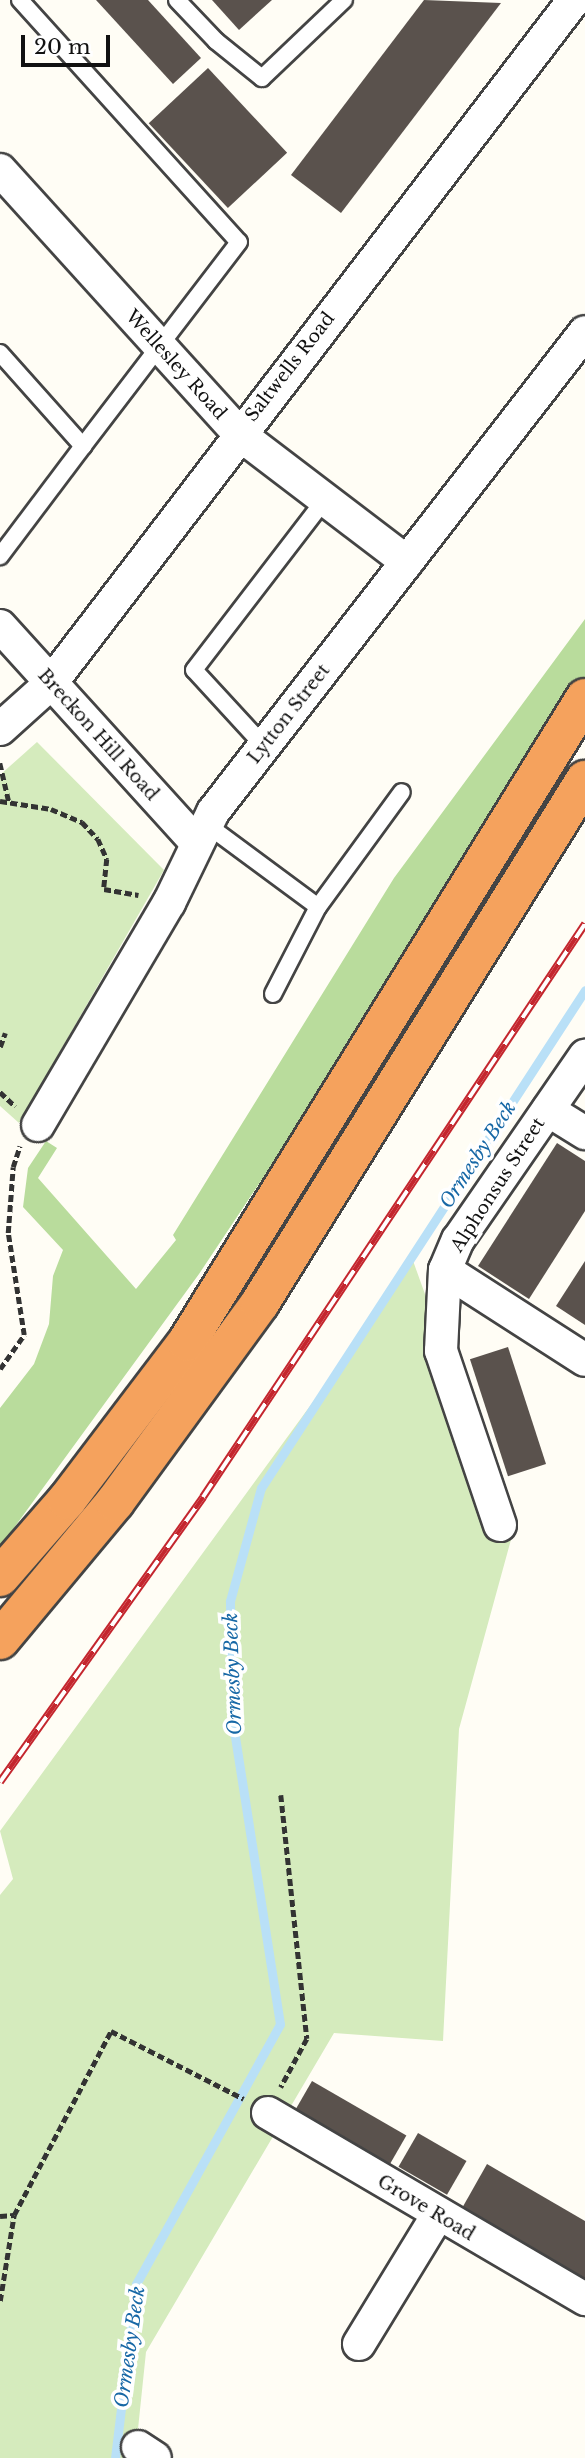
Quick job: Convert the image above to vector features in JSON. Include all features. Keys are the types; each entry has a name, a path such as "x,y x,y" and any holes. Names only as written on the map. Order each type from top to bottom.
{"highway":[{"path":"0,1577 67,1500 187,1342 585,698"},
{"path":"0,1640 115,1502 260,1303 585,780"}],"street":[{"name":"Saltwells Road","path":"0,729 51,683 573,0"},
{"name":"Wellesley Road","path":"0,170 239,434 407,562"},
{"name":"Lytton Street","path":"38,1125 169,903 193,858 201,833 264,746 585,332"},
{"name":"Breckon Hill Road","path":"0,626 51,683 201,833"},
{"name":"Alphonsus Street","path":"500,1525 441,1350 445,1269 458,1240 585,1056"},
{"path":"548,1110 585,1133"},
{"path":"445,1269 585,1360"},
{"name":"Grove Road","path":"260,2109 437,2216 585,2300"},
{"path":"359,2344 437,2216"}],"lane":[{"path":"0,556 239,242 20,0"},
{"path":"177,0 216,41 262,78 344,0"},
{"path":"0,353 83,446"},
{"path":"264,746 194,670 326,498"},
{"path":"273,994 318,907 402,792"},
{"path":"201,833 318,907"}],"path":[{"path":"0,763 9,801"},
{"path":"0,801 9,801 82,822 98,839 107,859 104,889 169,903"},
{"path":"0,1047 5,1033"},
{"path":"0,1369 24,1335 8,1233 12,1167 22,1139 38,1125"},
{"path":"0,2301 14,2215 111,2031 224,2086 260,2109 307,2039 281,1795"},
{"path":"0,2216 14,2215"}],"green space":[{"path":"585,619 585,693 199,1274 0,1547 0,1408 34,1364 49,1324 53,1276 63,1250 23,1207 28,1168 46,1141 57,1148 38,1178 136,1289 176,1240 173,1235 394,878"},
{"path":"37,742 164,870 19,1123 0,1106 0,775"},
{"path":"412,1258 512,1536 459,1729 443,2041 334,2033 146,2352 135,2458 0,2458 0,1895 13,1879 0,1831 337,1369"}],"building":[{"path":"96,0 148,0 201,58 173,84"},
{"path":"212,0 272,0 239,30"},
{"path":"424,0 501,3 341,213 291,175"},
{"path":"208,68 287,153 228,208 149,123"},
{"path":"557,1143 585,1161 585,1211 529,1299 478,1266"},
{"path":"585,1261 585,1325 556,1306"},
{"path":"508,1347 546,1464 508,1476 470,1359"},
{"path":"312,2081 406,2136 389,2165 295,2110"},
{"path":"418,2133 466,2161 447,2195 398,2167"},
{"path":"487,2164 585,2221 585,2281 461,2210"}],"waterway":[{"name":"Ormesby Beck","path":"115,2458 136,2284 280,2024 232,1719 230,1601 261,1488 585,990"}],"railway":[{"path":"0,1782 203,1497 585,924"}]}
